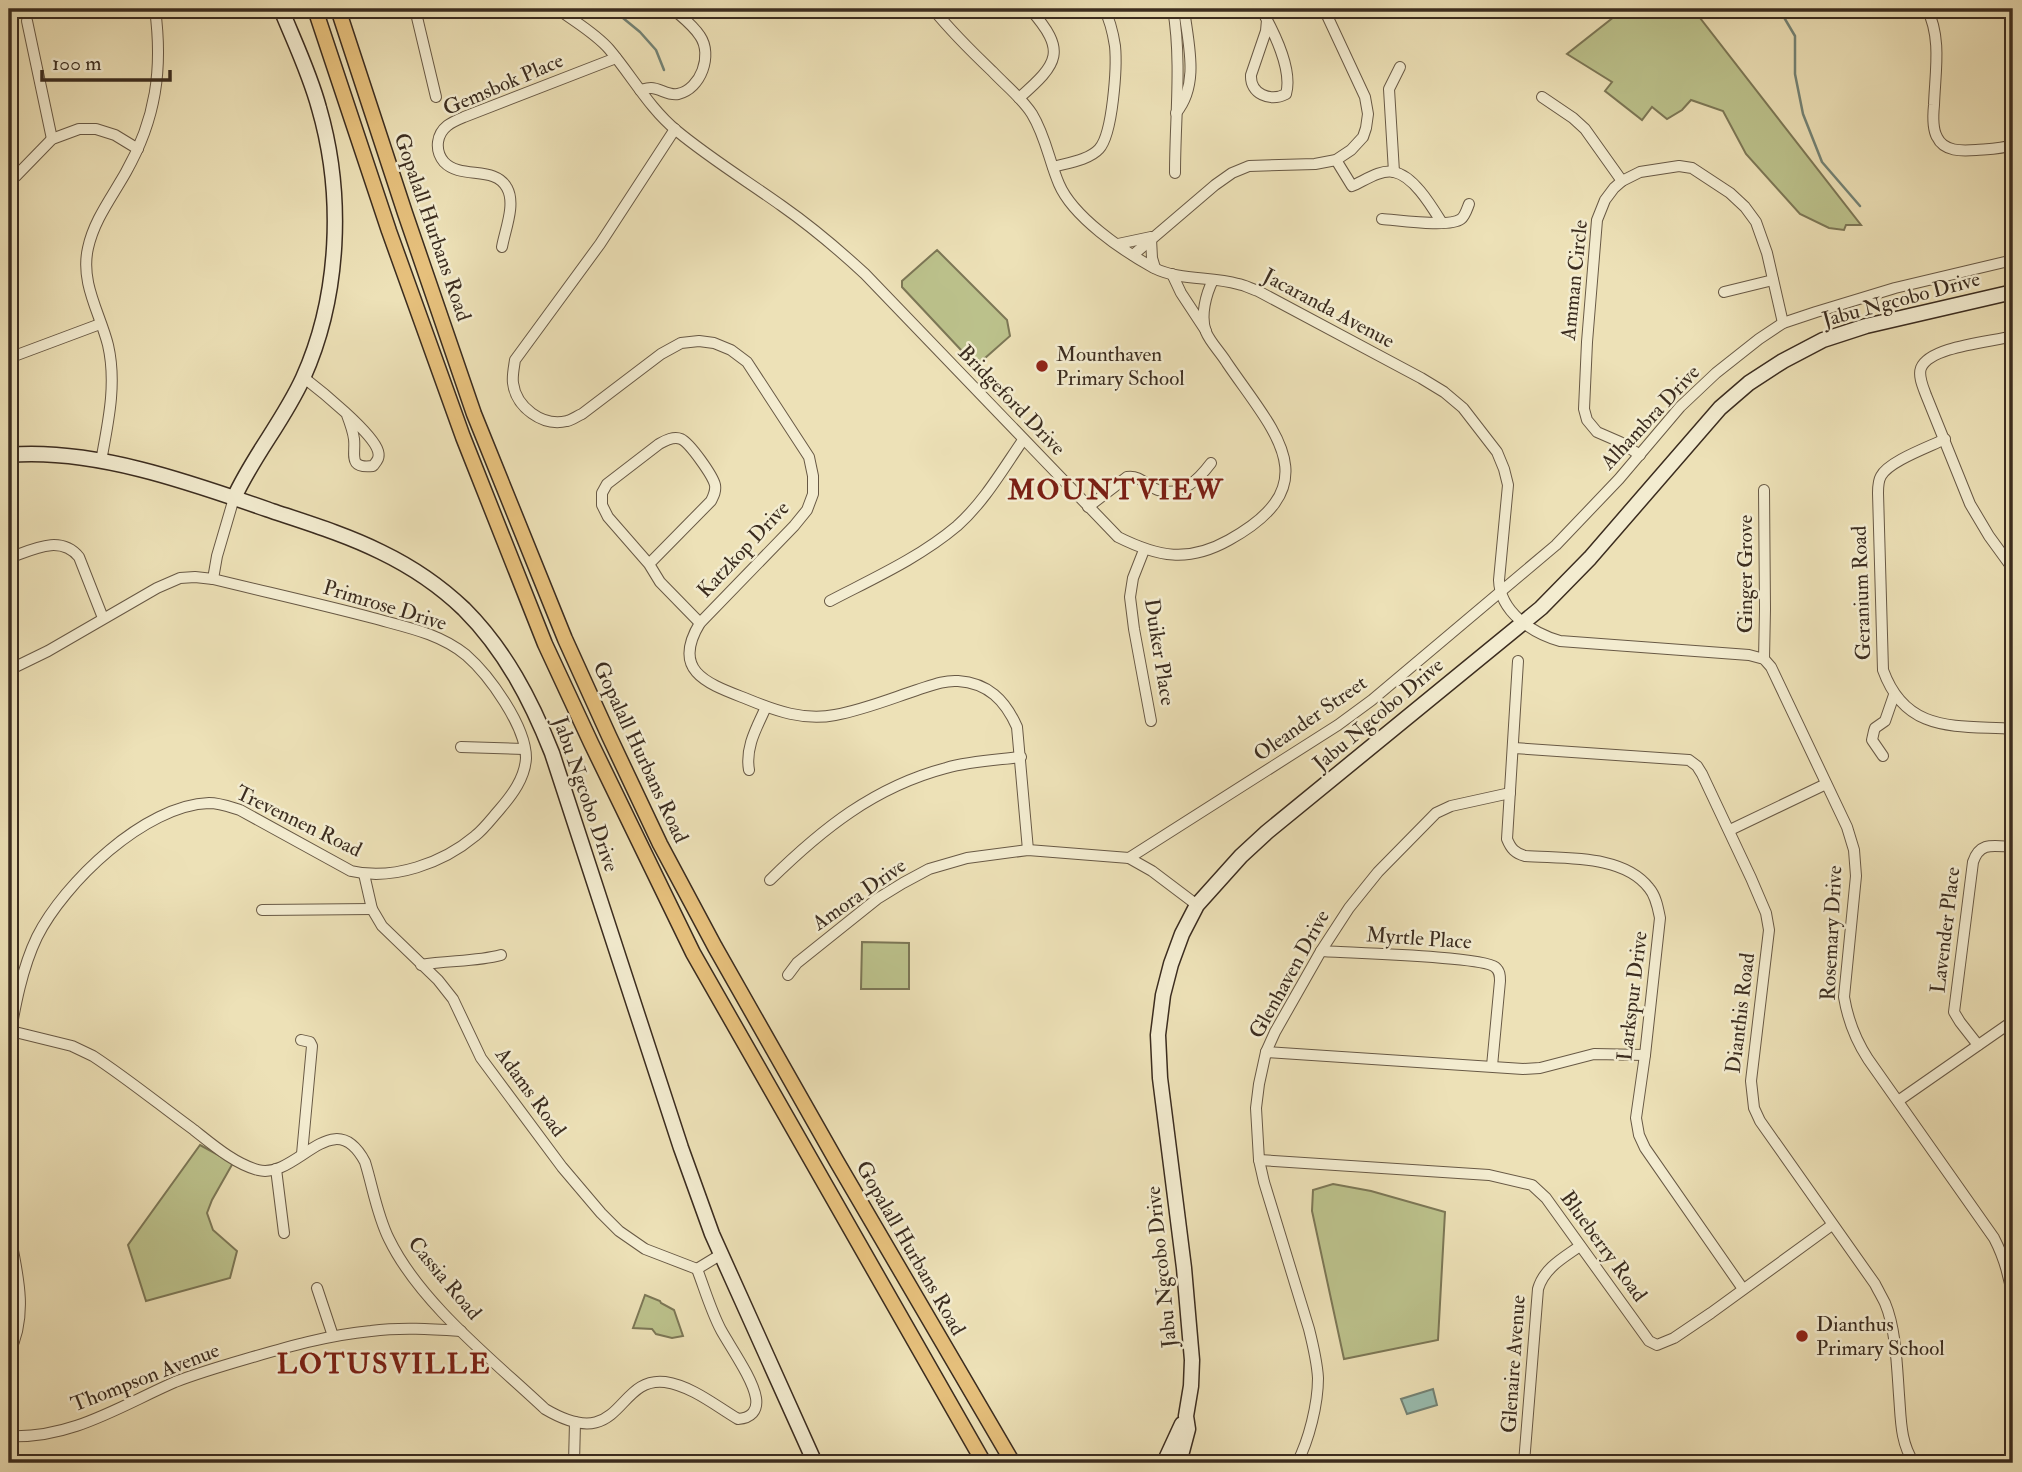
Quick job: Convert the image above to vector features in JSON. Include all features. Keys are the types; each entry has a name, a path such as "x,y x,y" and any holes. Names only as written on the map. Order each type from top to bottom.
{"main road":[{"path":"234,498 303,377 329,295 334,243 334,192 319,107 281,9"},
{"name":"Gopalall Hurbans Road","path":"315,9 388,231 463,437 545,644 596,755 693,953 985,1463"},
{"name":"Gopalall Hurbans Road","path":"338,9 474,414 565,639 621,760 660,844 715,947 1013,1463"},
{"name":"Jabu Ngcobo Drive","path":"1164,1463 1186,1416 1192,1360 1184,1268 1160,1078 1158,1035 1163,995 1171,964 1182,934 1198,905 1241,856 1267,832 1524,623 1560,590 1720,408 1749,383 1783,360 1823,340 1866,326 2013,292"},
{"name":"Jabu Ngcobo Drive","path":"9,455 101,461 144,471 312,524 382,552 425,578 463,609 496,646 517,676 552,753 681,1148 720,1255 815,1463"},
{"name":"Jabu Ngcobo Drive","path":"1179,1463 1188,1429 1186,1416"}],"street":[{"path":"101,461 112,402 112,376 108,345 89,293 87,249 97,220 138,149 151,115 159,39 155,9"},
{"path":"415,9 436,97"},
{"name":"Bridgeford Drive","path":"558,9 592,33 616,58 654,109 675,129 715,161 834,245 865,274 1118,537 1144,550 1176,555 1214,548 1246,531 1265,516 1278,501 1286,466 1283,449 1269,424 1206,332 1172,275"},
{"path":"640,90 651,88 678,94 689,88 703,70 704,44 701,36 673,9"},
{"name":"Jacaranda Avenue","path":"933,9 1032,114 1057,181 1070,204 1087,222 1133,255 1172,275 1237,283 1268,296 1433,385 1463,408 1497,452 1508,485 1500,593"},
{"path":"1019,98 1042,78 1051,65 1055,51 1053,39 1046,27 1030,9"},
{"path":"1054,167 1091,155 1099,149 1107,136 1115,49 1104,9"},
{"path":"1173,9 1177,71 1175,173"},
{"path":"1175,113 1187,97 1191,74 1184,9"},
{"path":"1261,9 1267,20 1278,43 1287,72 1289,85 1286,94 1279,97 1260,94 1251,82 1267,20"},
{"path":"1133,255 1232,173 1249,166 1315,164 1336,160 1351,150 1363,137 1368,114 1364,97 1324,9"},
{"path":"1927,9 1937,41 1934,128 1937,138 1950,149 1963,151 2013,145"},
{"path":"27,21 52,139"},
{"name":"Gemsbok Place","path":"502,247 510,206 509,191 503,182 494,176 458,172 448,166 439,156 439,135 447,124 616,58"},
{"path":"1394,172 1389,89 1400,67"},
{"path":"1542,97 1585,129 1622,181 1640,172 1679,166 1692,168 1730,193 1745,207 1756,222 1767,253 1783,323"},
{"path":"9,179 21,171 52,139 79,129 115,135 138,149"},
{"name":"Katzkop Drive","path":"675,129 600,244 515,360 512,382 524,407 535,416 553,422 568,421 582,414 661,354 681,343 714,343 731,350 747,362 809,457 813,494 807,510 794,526 700,623 692,635 690,660 702,680 714,687 790,715 807,717 834,716 947,680 982,686 996,695 1010,710 1017,727 1028,850"},
{"path":"1336,160 1352,186 1380,173 1394,172 1416,186 1442,223"},
{"name":"Amman Circle","path":"1622,181 1605,201 1597,220 1584,409 1587,420 1597,432 1640,455"},
{"path":"1382,219 1442,223 1459,220 1469,204"},
{"path":"1118,244 1153,237"},
{"path":"1153,237 1152,258 1155,268"},
{"name":"Alhambra Drive","path":"1500,593 1556,545 1640,455 1680,407 1716,373 1783,323 1895,288 2013,260"},
{"path":"1206,332 1205,309 1208,290 1213,280"},
{"path":"1724,292 1773,280"},
{"path":"9,358 100,324"},
{"path":"2013,336 1941,352 1921,368 1920,377 1970,504 2013,569"},
{"path":"303,377 322,391 347,415 376,445 379,454 373,466 358,465 354,459 352,452 355,443 347,415"},
{"path":"649,564 711,501 715,491 715,482 681,439 669,439 659,444 607,484 602,493 603,505 608,517 649,564 660,582 700,623"},
{"name":"Geranium Road","path":"1894,695 1883,670 1878,493 1880,479 1885,470 1899,461 1945,439"},
{"path":"830,601 919,555 958,524 987,493 1023,440"},
{"path":"1088,507 1127,477 1138,477 1159,491 1181,490 1203,474 1211,463"},
{"name":"Ginger Grove","path":"1764,659 1765,490"},
{"path":"213,579 234,498"},
{"path":"9,558 56,544 72,549 79,557 103,618"},
{"name":"Duiker Place","path":"1144,550 1133,578 1130,597 1151,721"},
{"name":"Primrose Drive","path":"9,670 48,652 103,618 180,578 213,579 354,613 443,639 466,655 488,678 513,719 524,742 524,749"},
{"path":"1500,593 1524,623 1543,636 1560,641 1749,655 1764,659"},
{"name":"Oleander Street","path":"1129,858 1338,725 1500,593"},
{"name":"Rosemary Drive","path":"1764,659 1777,678 1847,827 1854,849 1856,876 1844,997 1854,1037 1994,1238 2009,1255 2013,1301"},
{"name":"Larkspur Drive","path":"1518,661 1507,839 1517,854 1525,856 1621,866 1638,876 1656,898 1660,918 1636,1118 1639,1135 1645,1148 1743,1289"},
{"path":"1894,695 1912,711 1933,722 2013,729"},
{"path":"1883,756 1872,740 1875,728 1885,721 1894,695"},
{"path":"749,770 749,746 766,707"},
{"path":"461,747 524,749"},
{"name":"Dianthis Road","path":"1514,748 1689,760 1702,774 1730,830 1766,914 1769,930 1751,1081 1754,1108 1760,1121 1875,1284 1886,1304 1894,1343 1902,1436 1914,1463"},
{"name":"Trevennen Road","path":"10,1036 28,960 44,925 78,881 104,855 134,832 182,808 211,803 240,810 351,871 363,874 411,869 436,860 475,836 514,792 526,759 524,749"},
{"path":"770,880 818,834 845,813 872,798 923,775 947,768 1021,757"},
{"path":"1730,830 1826,784"},
{"name":"Glenhaven Drive","path":"1297,1463 1309,1435 1318,1378 1315,1352 1259,1160 1256,1108 1266,1052 1321,951 1349,908 1378,872 1436,813 1451,806 1510,793"},
{"name":"Lavender Place","path":"1978,1045 1954,1012 1973,862 1977,852 1984,847 2013,847"},
{"name":"Amora Drive","path":"788,975 797,963 877,899 929,869 967,858 1028,850 1129,858 1152,871 1198,905"},
{"name":"Adams Road","path":"363,874 372,909 382,926 438,980 453,999 481,1058 562,1167 600,1213 619,1231 645,1249 698,1269"},
{"path":"262,910 372,909"},
{"name":"Myrtle Place","path":"1321,951 1451,959 1493,965 1499,972 1500,981 1492,1066"},
{"path":"421,965 441,961 487,959 501,955"},
{"path":"1898,1101 2013,1021"},
{"path":"10,1036 82,1051 104,1063 224,1152 260,1170 276,1169 284,1233"},
{"path":"301,1040 310,1042 312,1046 302,1154"},
{"path":"1266,1052 1523,1069 1540,1068 1594,1054 1645,1055"},
{"name":"Cassia Road","path":"276,1169 287,1165 315,1145 329,1140 345,1142 356,1149 365,1162 383,1226 402,1262 430,1297 461,1331 545,1409 560,1418 575,1422"},
{"name":"Blueberry Road","path":"1259,1160 1489,1175 1532,1185 1546,1198 1649,1341 1657,1345 1674,1338 1832,1224"},
{"path":"9,1231 20,1309 16,1337 9,1353"},
{"name":"Glenaire Avenue","path":"1524,1463 1538,1289 1549,1268 1580,1246"},
{"path":"574,1463 575,1422 597,1423 606,1420 634,1392 653,1382 666,1382 691,1391 738,1419 747,1419 753,1414 756,1398 753,1388 720,1327 698,1269 720,1255"},
{"path":"317,1288 333,1336"},
{"name":"Thompson Avenue","path":"9,1436 26,1437 52,1433 100,1417 198,1374 298,1344 333,1336 394,1329 461,1331"}],"green space":[{"path":"1624,9 1693,9 1861,225 1846,225 1844,230 1829,228 1800,214 1746,154 1723,111 1691,100 1682,110 1667,119 1652,107 1642,120 1605,91 1612,82 1567,54"},
{"path":"937,250 1007,320 1010,336 976,366 902,287 902,281"},
{"path":"862,942 909,943 909,989 861,989"},
{"path":"200,1145 233,1163 207,1213 213,1230 237,1251 230,1278 146,1301 128,1245"},
{"path":"1333,1184 1371,1191 1445,1212 1438,1340 1344,1359 1312,1211 1313,1190"},
{"path":"645,1295 674,1310 683,1336 672,1338 656,1334 652,1329 633,1328"}],"water":[{"path":"1433,1389 1437,1405 1407,1414 1401,1399"}],"waterway":[{"path":"612,9 640,32 656,50 664,70"},
{"path":"1779,9 1795,36 1795,74 1803,114 1822,162 1860,206"}],"place":[{"name":"Mounthaven Primary School","path":"1042,366"},
{"name":"Dianthus Primary School","path":"1802,1336"}],"district":[{"name":"MOUNTVIEW","path":"1116,489"},
{"name":"LOTUSVILLE","path":"384,1363"}]}
